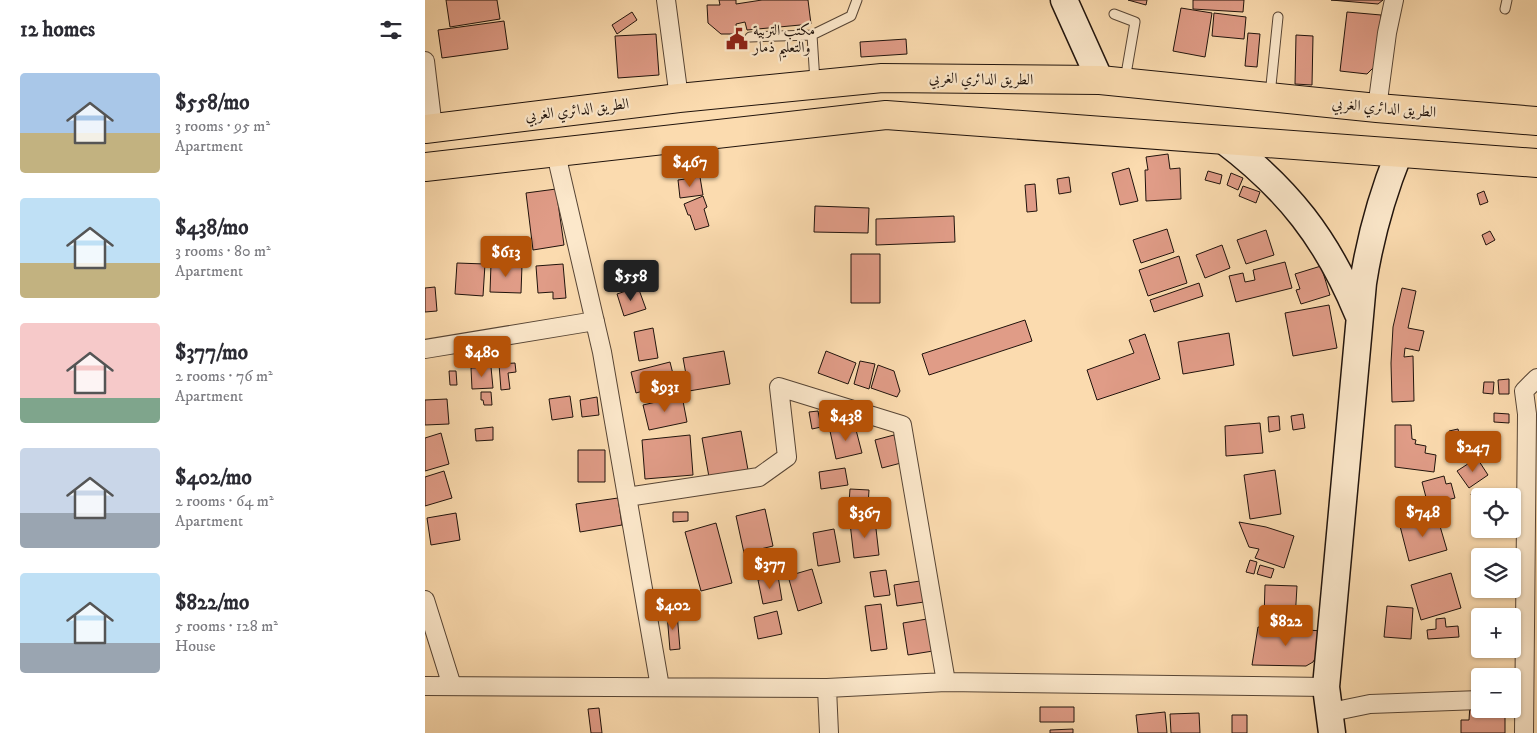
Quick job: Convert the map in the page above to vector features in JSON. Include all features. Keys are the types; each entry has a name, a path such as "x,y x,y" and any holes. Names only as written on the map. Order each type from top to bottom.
{"main road":[{"name":"الطريق الدائري الغربي","path":"429,128 679,98 882,78 1112,81 1269,98 1537,121"},
{"path":"425,168 886,115 1537,163"}],"street":[{"path":"666,0 679,98"},
{"path":"1064,0 1112,81"},
{"path":"1377,108 1387,33 1395,0"},
{"path":"425,61 429,128"},
{"path":"1223,140 1273,182 1305,218 1332,258 1360,317"},
{"path":"1330,711 1363,283 1368,250 1386,184 1399,153"},
{"path":"556,154 602,352 660,687"},
{"path":"425,349 595,321"},
{"path":"1520,668 1527,414 1524,391 1537,378"},
{"path":"627,497 759,477 787,457 779,387 902,425 946,682"},
{"path":"425,600 452,686"},
{"path":"425,686 827,688 946,682 1330,711 1370,704 1471,700"},
{"path":"827,688 829,733"},
{"path":"1521,713 1524,733"}],"lane":[{"path":"750,37 812,35 851,16 857,0"},
{"path":"1112,81 1135,22 1114,14"},
{"path":"1269,98 1278,17"},
{"path":"812,35 816,85"}],"building":[{"path":"446,0 497,0 500,19 450,27"},
{"path":"719,0 736,0 736,4 762,0 808,0 811,24 747,30 745,22 736,24 737,34 721,34 708,23 707,5 720,5"},
{"path":"1128,0 1147,0 1146,5"},
{"path":"1193,0 1244,0 1243,12 1193,9"},
{"path":"1331,0 1383,0 1378,4"},
{"path":"1181,8 1212,13 1205,57 1173,51"},
{"path":"632,12 637,20 617,34 612,25"},
{"path":"1347,12 1381,15 1376,65 1367,74 1340,71"},
{"path":"1214,13 1246,17 1244,39 1212,36"},
{"path":"504,21 508,49 442,58 438,30"},
{"path":"1248,33 1260,34 1257,67 1245,66"},
{"path":"656,34 659,75 618,78 615,36"},
{"path":"1296,35 1313,36 1312,85 1295,84"},
{"path":"906,39 907,54 861,57 860,42"},
{"path":"1168,154 1170,169 1180,168 1181,199 1146,201 1145,170 1148,170 1146,157"},
{"path":"1129,168 1138,201 1120,205 1112,173"},
{"path":"1208,171 1222,175 1220,184 1205,180"},
{"path":"1231,173 1243,178 1238,190 1227,185"},
{"path":"700,177 703,195 680,198 678,180"},
{"path":"1069,177 1071,192 1059,194 1057,179"},
{"path":"1035,184 1037,211 1027,212 1025,185"},
{"path":"1243,186 1260,192 1256,203 1239,196"},
{"path":"556,189 564,245 533,250 526,193"},
{"path":"1484,191 1488,202 1480,205 1477,194"},
{"path":"703,196 707,207 704,209 709,226 695,230 684,204"},
{"path":"815,206 869,208 868,233 814,232"},
{"path":"954,216 955,242 876,245 876,219"},
{"path":"1167,229 1174,252 1141,263 1133,240"},
{"path":"1266,230 1274,255 1246,264 1237,240"},
{"path":"1490,231 1495,240 1486,245 1482,235"},
{"path":"1222,245 1230,268 1205,278 1196,255"},
{"path":"851,254 880,254 880,303 851,303"},
{"path":"1179,256 1187,283 1148,296 1139,270"},
{"path":"1285,262 1292,288 1236,302 1229,276 1243,273 1245,282 1255,280 1253,270"},
{"path":"457,263 485,264 483,296 455,294"},
{"path":"491,264 522,265 521,293 490,292"},
{"path":"563,264 566,298 553,299 553,292 538,293 536,266"},
{"path":"1321,266 1330,295 1301,304 1296,290 1300,289 1295,274"},
{"path":"1199,283 1203,296 1154,312 1150,300"},
{"path":"435,287 437,311 425,312 425,288"},
{"path":"638,287 646,309 624,316 617,294"},
{"path":"1402,288 1416,291 1408,328 1424,331 1419,351 1405,348 1404,357 1413,356 1414,401 1392,402 1391,363 1393,327"},
{"path":"1329,305 1337,348 1293,356 1285,313"},
{"path":"1025,320 1032,341 929,375 922,354"},
{"path":"653,328 658,358 639,361 634,332"},
{"path":"1229,333 1234,365 1183,374 1178,342"},
{"path":"1145,334 1160,379 1097,400 1087,370 1134,353 1129,340"},
{"path":"724,351 730,384 689,391 683,358"},
{"path":"826,351 856,363 848,384 818,373"},
{"path":"860,361 875,364 869,389 854,384"},
{"path":"670,362 675,382 636,393 631,372"},
{"path":"515,363 516,372 508,373 510,389 501,390 499,364"},
{"path":"878,365 894,371 900,391 897,397 871,388"},
{"path":"491,367 493,388 472,389 471,368"},
{"path":"449,371 456,371 457,385 450,385"},
{"path":"1509,379 1509,394 1499,394 1498,380"},
{"path":"1484,382 1494,382 1493,394 1483,393"},
{"path":"481,392 491,392 492,405 484,405 483,400 481,400"},
{"path":"570,396 573,417 552,420 549,399"},
{"path":"682,396 687,422 649,430 643,405"},
{"path":"597,397 599,415 582,417 580,400"},
{"path":"447,399 449,424 425,425 425,400"},
{"path":"818,411 821,427 812,429 809,412"},
{"path":"1494,413 1509,414 1509,423 1494,422"},
{"path":"1303,414 1305,428 1293,430 1291,416"},
{"path":"1279,416 1280,430 1269,432 1268,417"},
{"path":"1260,423 1263,453 1226,456 1225,426"},
{"path":"1395,425 1411,425 1412,439 1416,440 1415,444 1426,446 1425,453 1436,455 1434,472 1395,467"},
{"path":"855,426 862,453 836,459 830,431"},
{"path":"493,427 493,440 476,441 475,429"},
{"path":"1458,429 1460,438 1452,440 1449,431"},
{"path":"741,431 748,470 709,477 702,438"},
{"path":"441,433 449,464 425,471 425,438"},
{"path":"690,435 693,475 645,479 642,440"},
{"path":"894,435 901,463 882,468 875,440"},
{"path":"578,450 605,450 605,482 578,482"},
{"path":"1477,458 1488,475 1469,488 1457,471"},
{"path":"845,468 848,485 821,489 819,472"},
{"path":"1275,470 1281,514 1250,519 1244,475"},
{"path":"444,471 452,498 425,506 425,477"},
{"path":"1444,476 1446,484 1451,483 1455,498 1428,505 1422,482"},
{"path":"850,489 869,490 868,505 849,503"},
{"path":"618,498 622,525 580,532 576,504"},
{"path":"765,509 773,546 744,553 736,516"},
{"path":"673,512 688,512 688,521 673,522"},
{"path":"456,513 460,540 431,545 427,518"},
{"path":"1437,516 1447,550 1409,561 1400,526"},
{"path":"875,520 879,555 854,558 850,523"},
{"path":"1239,522 1266,527 1294,536 1284,568 1255,558 1259,549 1249,547"},
{"path":"716,523 732,583 701,591 685,532"},
{"path":"834,529 840,562 818,566 813,533"},
{"path":"1250,560 1257,562 1254,574 1246,572"},
{"path":"1260,565 1274,569 1271,578 1257,574"},
{"path":"812,569 822,603 798,611 788,576"},
{"path":"886,570 890,595 874,597 870,572"},
{"path":"1451,573 1461,608 1421,620 1411,585"},
{"path":"778,576 782,600 763,604 758,580"},
{"path":"920,581 924,602 897,606 894,585"},
{"path":"1265,585 1297,586 1295,620 1264,619"},
{"path":"881,604 887,649 871,651 865,606"},
{"path":"1387,606 1413,608 1411,639 1384,637"},
{"path":"777,611 782,634 758,639 754,617"},
{"path":"677,613 680,649 670,650 667,614"},
{"path":"1445,618 1446,627 1458,626 1459,637 1428,639 1427,630 1436,629 1436,619"},
{"path":"927,619 933,651 908,655 903,623"},
{"path":"1258,627 1323,631 1317,655 1313,662 1306,666 1252,665"},
{"path":"1470,705 1471,718 1505,718 1505,733 1461,733 1461,720 1469,720"},
{"path":"1040,707 1074,707 1074,722 1040,722"},
{"path":"599,708 602,733 591,733 588,709"},
{"path":"1165,712 1167,733 1138,733 1136,715"},
{"path":"1199,713 1200,733 1171,733 1170,714"},
{"path":"1232,715 1247,715 1247,733 1232,733"},
{"path":"1073,729 1073,733 1050,733 1050,730"}],"place":[{"name":"مكتب التربية والتعليم ذمار","path":"737,39"}]}
